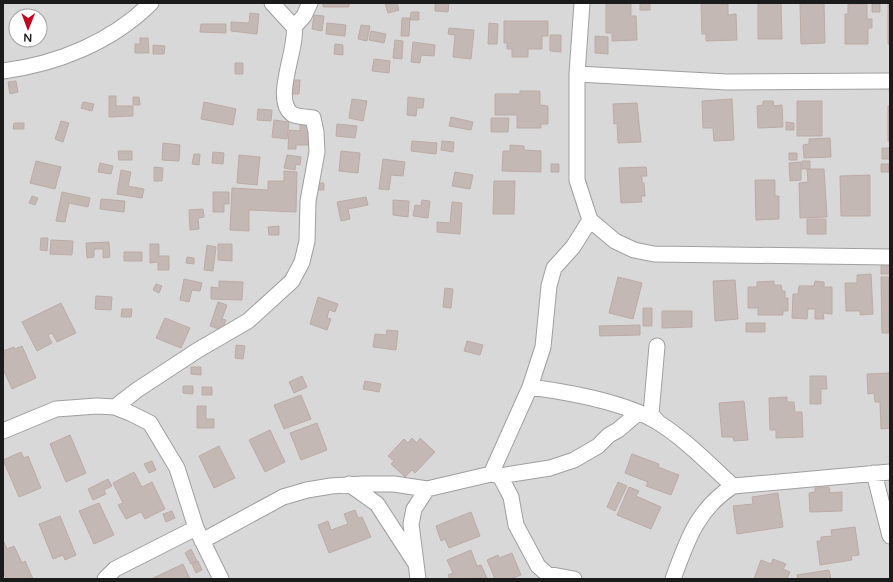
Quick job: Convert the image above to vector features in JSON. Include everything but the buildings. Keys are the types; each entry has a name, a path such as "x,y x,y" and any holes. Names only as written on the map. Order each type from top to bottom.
{"street":[{"path":"3,71 55,60 102,40 136,18 151,3"},
{"path":"114,407 198,350 248,321 292,281 302,262 307,241 308,201 317,152 316,132 313,118 293,115 288,110 284,88 295,38 294,27 272,3"},
{"path":"294,27 304,16 310,3"},
{"path":"582,3 577,74 577,180 590,220 615,241 634,250 654,254 890,257"},
{"path":"577,74 727,82 890,81"},
{"path":"496,475 530,387 543,347 548,286 554,268 574,247 590,220"},
{"path":"657,346 651,414 658,422 734,486"},
{"path":"530,387 597,399 638,413 658,422"},
{"path":"3,431 56,409 97,406 114,407 150,423 177,468 199,534 221,579"},
{"path":"105,579 115,569 283,497 313,489 349,484 394,484 427,489 496,475 550,468 574,460 598,446 609,435 618,430 638,413"},
{"path":"673,579 690,534 703,512 718,495 734,486 890,472"},
{"path":"874,473 890,536"},
{"path":"496,475 511,497 516,525 538,566 547,574 574,579"},
{"path":"349,484 377,504 416,564"},
{"path":"418,579 410,532 412,516 427,489"}],"shaded area":[{"path":"3,3 890,3 890,579 3,579"}]}
